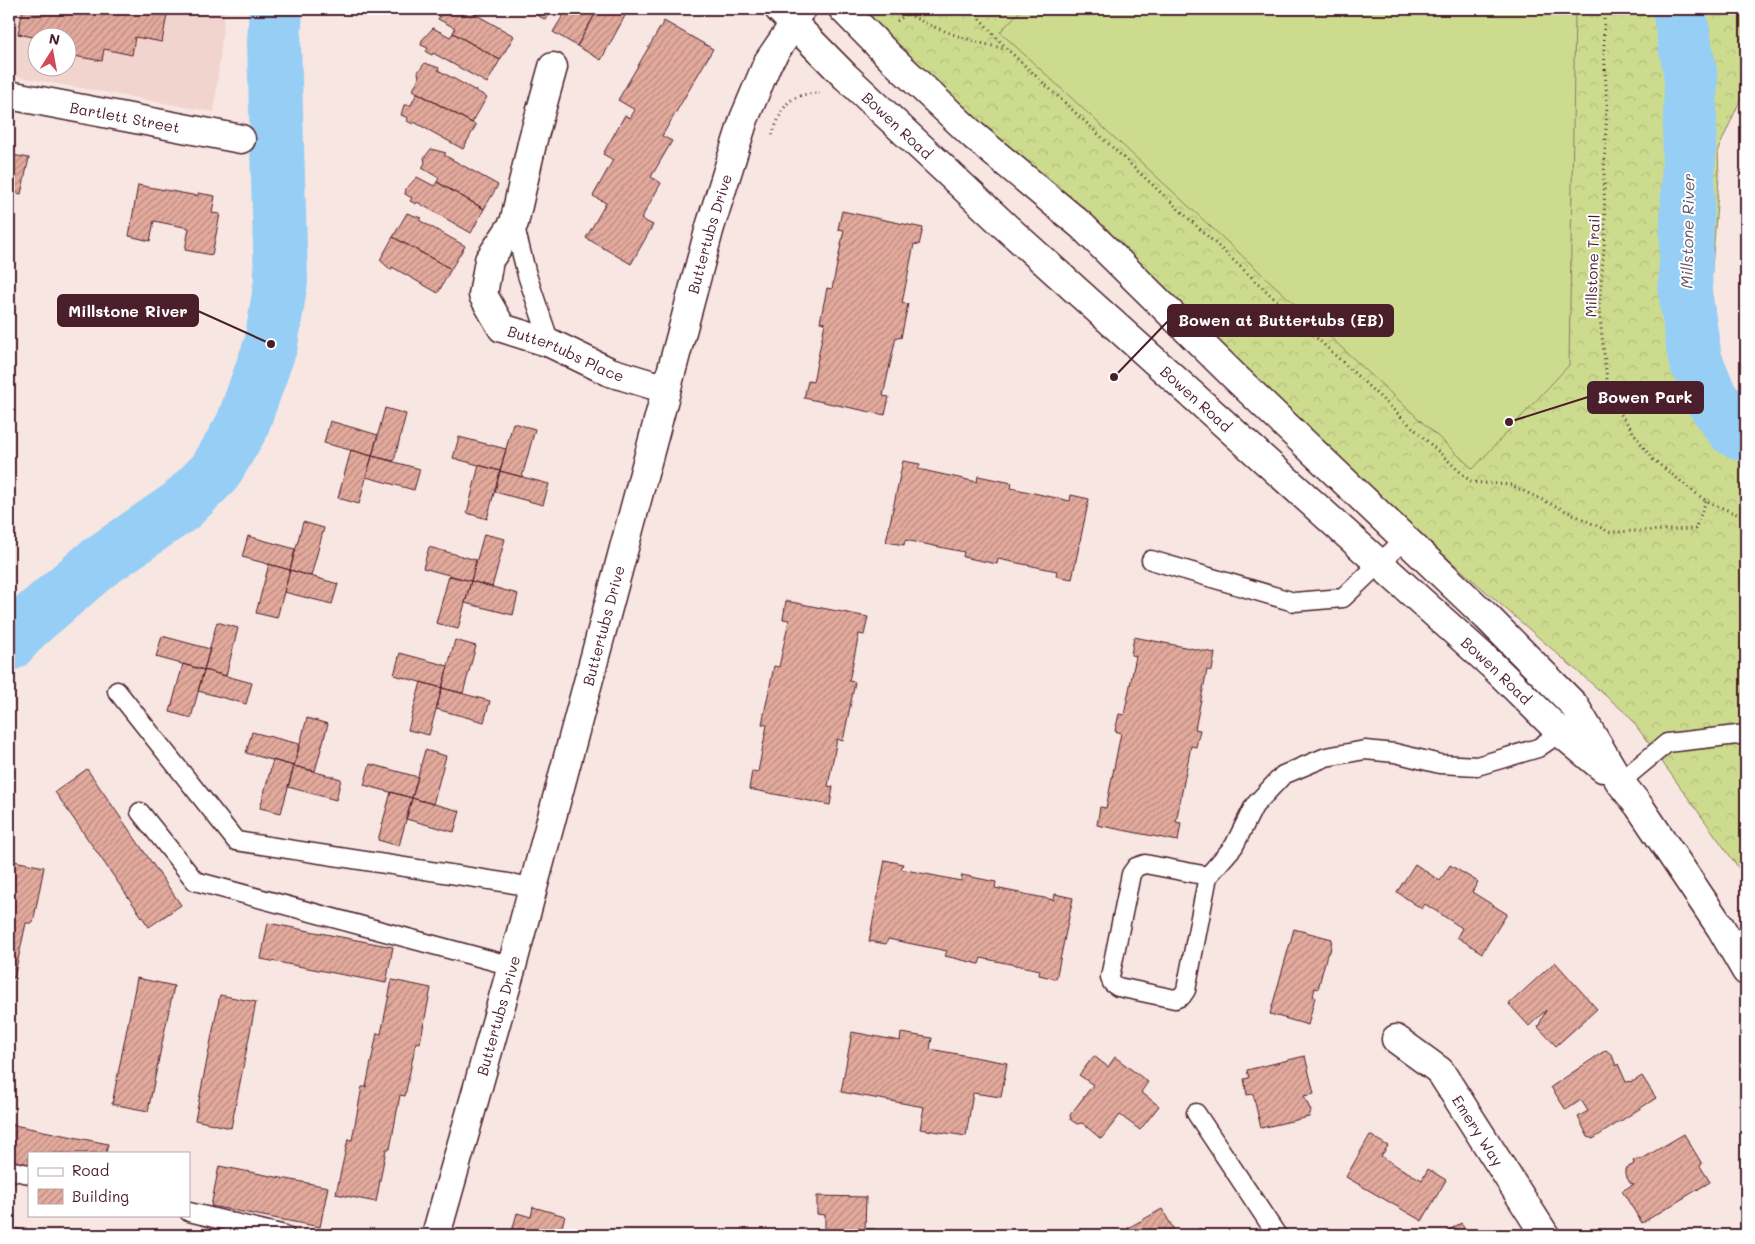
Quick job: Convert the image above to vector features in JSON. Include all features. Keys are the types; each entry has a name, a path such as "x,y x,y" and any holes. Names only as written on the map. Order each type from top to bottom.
{"main road":[{"name":"Bowen Road","path":"843,9 890,57 974,136 1082,226 1235,377 1406,538 1567,698 1571,724"},
{"name":"Bowen Road","path":"794,14 845,76 1006,227 1492,665 1571,724 1639,806 1721,928 1746,971"},
{"name":"Buttertubs Drive","path":"436,1235 534,887 710,227 744,119 768,62 794,14"},
{"name":"Buttertubs Place","path":"553,67 533,139 514,223 489,260 483,295 502,328 550,343 610,372 666,388"},
{"name":"Bartlett Street","path":"9,95 241,139"},
{"name":"Emery Way","path":"1396,1039 1440,1071 1545,1235"}],"lane":[{"path":"514,223 527,275 550,343"},
{"path":"1151,560 1294,602 1343,598 1406,538"},
{"path":"117,691 236,840 534,887"},
{"path":"1208,876 1145,864 1136,867 1131,874 1110,977 1112,983 1118,987 1166,997 1175,998 1182,996 1186,990 1208,876 1234,846 1254,806 1283,776 1326,757 1365,750 1395,753 1440,764 1477,766 1538,748 1571,724"},
{"path":"1620,782 1667,743 1746,734"},
{"path":"140,812 195,881 512,966"},
{"path":"1196,1113 1277,1235"},
{"path":"9,1170 28,1174"},
{"path":"190,1212 286,1235"}],"path":[{"path":"900,9 929,25 974,42 1007,50"},
{"path":"898,22 913,9"},
{"path":"976,9 979,18 1007,50 1471,482 1511,485 1610,532 1695,529 1706,501"},
{"name":"Millstone Trail","path":"1604,9 1607,104 1604,176 1606,236 1599,309 1609,397 1651,458 1706,501 1746,518"}],"shaded area":[{"path":"9,9 225,9 214,112 9,75"}],"green space":[{"path":"859,9 1746,9 1746,87 1718,150 1719,178 1710,294 1715,363 1740,392 1746,396 1746,878 1629,716 1391,509 1297,449 886,32"},
{"path":"1022,9 1575,9 1569,365 1473,469 1000,32"}],"building":[{"path":"23,9 168,9 162,42 135,37 132,55 104,49 102,61 78,57 78,28 28,28 28,36 18,34"},
{"path":"440,9 466,9 514,36 500,60 453,33 455,28 438,19 441,14"},
{"path":"526,9 553,9 546,20"},
{"path":"567,9 598,9 577,46 553,32"},
{"path":"598,9 632,9 628,15 626,14 601,60 577,46"},
{"path":"664,21 713,49 662,136 672,141 651,177 661,183 641,219 653,225 631,264 586,238 606,203 593,196 613,160 603,154 625,115 630,118 635,110 618,100"},
{"path":"433,28 450,37 453,33 500,60 487,83 433,53 432,55 426,52 428,48 421,45 422,40"},
{"path":"425,63 439,68 438,70 487,97 472,123 413,90 419,78 418,72"},
{"path":"417,93 476,125 463,149 414,122 413,124 407,121 408,118 401,115 404,105 411,105"},
{"path":"431,149 446,153 444,155 498,185 484,209 437,182 439,178 422,168 425,163 424,158"},
{"path":"12,155 29,158 21,194 9,191 9,157 12,158"},
{"path":"417,177 434,186 437,182 484,209 471,233 417,202 416,204 410,201 412,198 405,194 406,189"},
{"path":"138,185 198,196 198,193 215,196 212,213 220,214 212,255 185,250 189,228 154,221 150,241 129,236"},
{"path":"842,211 923,228 919,245 914,244 902,303 908,304 901,338 896,337 883,396 889,397 885,415 804,398 808,381 813,382 825,323 820,322 827,288 832,289 844,230 838,229"},
{"path":"407,213 421,218 419,220 465,246 451,269 393,237"},
{"path":"393,237 451,269 438,293 392,267 391,270 380,260"},
{"path":"385,408 406,414 394,461 372,456"},
{"path":"330,421 378,435 372,456 324,443"},
{"path":"513,423 535,429 522,477 500,471"},
{"path":"459,437 506,449 500,471 453,458"},
{"path":"351,450 372,456 359,504 338,498"},
{"path":"372,456 420,469 414,490 366,477"},
{"path":"903,461 920,464 918,469 977,482 978,476 1012,483 1011,488 1070,501 1071,495 1089,499 1072,579 1056,576 1057,571 998,559 997,564 963,557 964,552 905,540 904,545 886,542"},
{"path":"479,465 500,471 487,519 467,513"},
{"path":"500,471 549,484 543,505 495,492"},
{"path":"303,522 324,528 311,576 290,570"},
{"path":"484,534 505,539 492,587 471,581"},
{"path":"248,536 295,549 290,570 242,557"},
{"path":"429,547 476,560 471,581 423,568"},
{"path":"269,564 290,570 277,618 256,613"},
{"path":"290,570 338,584 332,604 284,592"},
{"path":"449,576 471,581 458,629 436,623"},
{"path":"471,581 518,594 513,615 465,603"},
{"path":"786,601 868,617 864,635 859,634 849,681 855,682 843,741 837,739 828,786 833,787 830,805 749,789 752,771 758,772 767,725 762,724 774,666 779,667 789,620 783,619"},
{"path":"217,622 238,628 226,676 204,670"},
{"path":"162,636 210,649 204,670 156,657"},
{"path":"1134,637 1215,653 1212,671 1207,670 1195,729 1200,730 1196,747 1191,746 1176,822 1181,823 1178,841 1097,825 1100,807 1106,808 1121,733 1115,731 1119,714 1124,715 1136,656 1131,655"},
{"path":"455,640 476,646 463,693 442,688"},
{"path":"400,653 448,666 442,688 394,675"},
{"path":"183,664 204,670 191,718 170,712"},
{"path":"204,670 252,683 246,704 198,691"},
{"path":"421,682 442,688 429,735 408,730"},
{"path":"442,688 490,701 484,722 436,709"},
{"path":"307,718 328,724 315,771 294,766"},
{"path":"252,732 299,744 294,766 246,753"},
{"path":"425,750 446,756 433,804 412,798"},
{"path":"273,760 294,766 281,813 260,808"},
{"path":"370,764 418,777 412,798 364,785"},
{"path":"294,766 341,779 336,800 288,787"},
{"path":"87,769 181,905 149,927 55,792"},
{"path":"391,792 412,798 399,846 378,840"},
{"path":"412,798 460,811 454,832 406,819"},
{"path":"9,860 44,867 33,923 26,923 14,978 9,976"},
{"path":"885,860 903,864 901,869 961,881 962,875 996,882 995,888 1054,900 1055,894 1073,898 1056,979 1039,975 1040,970 981,958 979,964 945,956 947,951 888,939 886,944 869,941"},
{"path":"1415,864 1440,881 1450,865 1478,882 1472,892 1507,914 1482,953 1457,937 1462,928 1425,904 1422,909 1397,892"},
{"path":"268,923 393,947 386,983 261,959"},
{"path":"1294,929 1332,939 1330,952 1327,954 1318,989 1315,988 1313,996 1315,997 1308,1025 1270,1014"},
{"path":"1555,962 1597,1009 1556,1046 1538,1027 1546,1010 1529,1026 1509,1004"},
{"path":"137,978 174,986 148,1111 112,1104"},
{"path":"392,980 431,988 420,1043 416,1042 405,1096 400,1095 390,1149 386,1149 376,1202 336,1194 348,1139 352,1140 362,1087 366,1087 377,1033 381,1034"},
{"path":"220,995 256,1002 231,1128 195,1120"},
{"path":"852,1032 900,1041 901,1033 932,1038 930,1049 1007,1063 1001,1097 973,1093 966,1136 920,1129 924,1107 841,1092"},
{"path":"1606,1050 1612,1055 1616,1066 1618,1064 1626,1082 1634,1081 1642,1076 1656,1098 1593,1139 1588,1137 1578,1117 1588,1111 1581,1100 1566,1110 1551,1087"},
{"path":"1094,1056 1108,1067 1115,1057 1148,1082 1141,1092 1159,1106 1140,1130 1120,1115 1101,1139 1082,1123 1077,1124 1071,1120 1070,1115 1093,1085 1079,1075"},
{"path":"1305,1056 1314,1094 1304,1096 1311,1111 1309,1117 1261,1128 1253,1094 1247,1095 1244,1079 1249,1078 1247,1070"},
{"path":"9,1124 108,1144 106,1152 28,1152 28,1167 9,1163"},
{"path":"1684,1134 1702,1164 1700,1166 1710,1182 1642,1223 1622,1191 1634,1184 1630,1183 1625,1174 1625,1169 1634,1164 1633,1161 1638,1158 1640,1160"},
{"path":"1370,1135 1388,1146 1381,1156 1400,1168 1422,1180 1428,1169 1446,1180 1422,1221 1346,1177"},
{"path":"219,1166 328,1187 320,1227 211,1206"},
{"path":"817,1196 866,1197 865,1229 875,1229 875,1235 825,1235 825,1215 817,1214"},
{"path":"533,1207 565,1216 561,1230 580,1235 511,1235 517,1213 531,1217"},
{"path":"1162,1209 1177,1235 1132,1235 1128,1228"},
{"path":"1461,1223 1469,1235 1441,1235"},
{"path":"9,1227 49,1235 9,1235"},
{"path":"1200,1228 1204,1235 1188,1235 1191,1234"}],"waterway":[{"name":"Millstone River","path":"9,644 26,625 97,564 181,506 215,472 242,426 271,344 281,281 274,42 276,9"},
{"name":"Millstone River","path":"1679,9 1691,78 1685,292 1695,359 1711,398 1733,429 1746,435"}],"place":[{"name":"Millstone River","path":"271,344"},
{"name":"Bowen at Buttertubs (EB)","path":"1114,377"},
{"name":"Bowen Park","path":"1509,422"}]}
